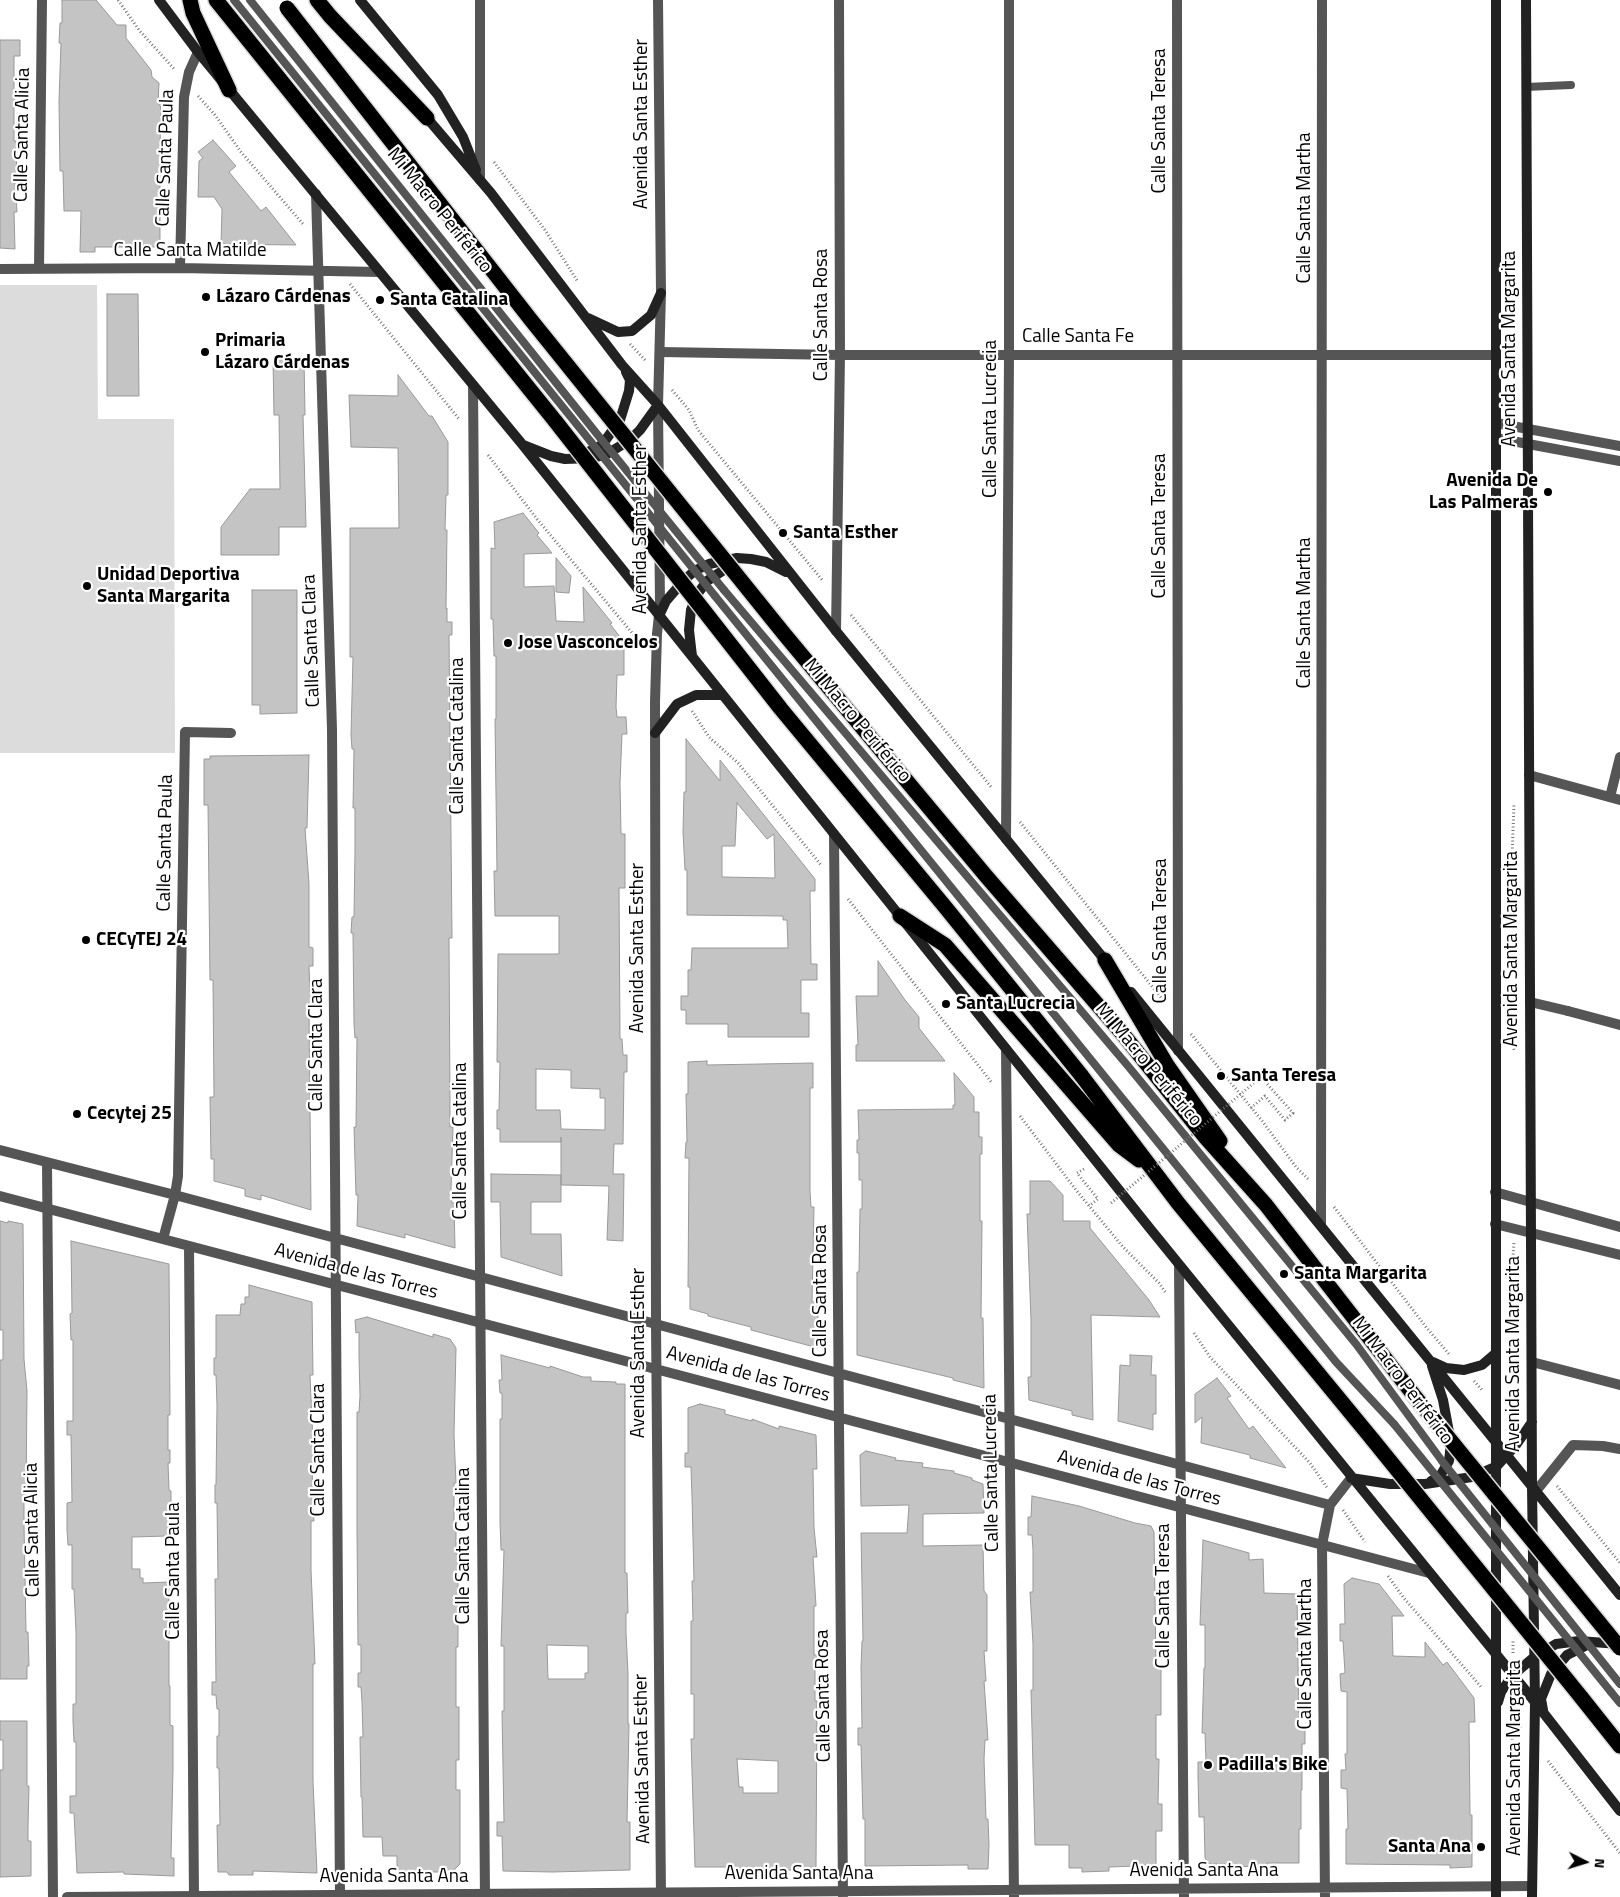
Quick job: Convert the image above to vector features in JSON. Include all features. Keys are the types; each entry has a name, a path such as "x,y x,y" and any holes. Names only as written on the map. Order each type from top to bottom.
{"highway":[{"path":"190,0 193,13 229,90"},
{"path":"216,0 556,422 781,709 1081,1075 1178,1203 1373,1440 1620,1746"},
{"path":"317,0 427,118"},
{"path":"284,4 531,320 779,627 986,876 1122,1033 1206,1138 1266,1205"},
{"path":"900,916 945,945 1119,1145 1154,1171"},
{"path":"1105,960 1167,1065 1266,1205 1416,1398 1620,1646"}],"main road":[{"path":"159,0 229,90 522,444 1180,1266 1535,1702 1620,1811"},
{"path":"360,0 438,95 462,137 480,180"},
{"name":"Avenida Santa Margarita","path":"1496,0 1496,1897"},
{"name":"Avenida Santa Margarita","path":"1526,0 1532,1422 1534,1489 1533,1658 1535,1702 1532,1892"},
{"path":"427,118 480,180 622,365 658,405 836,631 1620,1595"},
{"path":"585,317 618,332 632,331 651,315 661,293"},
{"path":"573,459 602,445 620,420 630,380 622,365"},
{"path":"522,444 551,456 573,459 594,458 619,448 640,430 658,405"},
{"path":"659,616 675,589 696,570 723,560 744,558 766,562 791,575"},
{"path":"692,657 689,630 691,610 698,593 708,581 744,558"},
{"path":"656,733 677,704 696,695 722,695"},
{"path":"1430,1360 1446,1368 1464,1370 1482,1365 1496,1353"},
{"path":"1425,1484 1440,1476 1449,1461 1451,1442 1443,1400 1430,1360"},
{"path":"1351,1478 1390,1484 1425,1484 1472,1477 1497,1466 1532,1422"},
{"path":"1496,1706 1501,1692 1512,1676 1533,1658 1556,1644 1579,1641 1600,1642 1620,1646"},
{"path":"1543,1713 1541,1699 1550,1674 1559,1663 1578,1649 1600,1642"}],"street":[{"name":"Calle Santa Alicia","path":"39,269 42,0"},
{"path":"480,0 480,180"},
{"name":"Avenida Santa Esther","path":"658,0 661,293 658,405 659,616 656,733 656,1369 661,1895"},
{"name":"Calle Santa Rosa","path":"836,631 840,355 839,0"},
{"name":"Calle Santa Lucrecia","path":"1006,839 1009,0"},
{"name":"Calle Santa Teresa","path":"1177,0 1178,1051"},
{"name":"Calle Santa Martha","path":"1321,1225 1322,0"},
{"name":"Calle Santa Paula","path":"180,268 184,97 186,82 198,52"},
{"name":"Calle Santa Clara","path":"316,194 332,730 340,1896"},
{"name":"Calle Santa Matilde","path":"0,269 180,268 379,272"},
{"name":"Calle Santa Fe","path":"660,352 840,355 1496,355"},
{"name":"Calle Santa Catalina","path":"473,385 485,1895"},
{"path":"1496,423 1620,446"},
{"path":"1496,438 1620,461"},
{"name":"Calle Santa Paula","path":"163,1239 175,1195 178,1166 185,732 231,733"},
{"path":"1529,775 1615,798 1620,757"},
{"name":"Calle Santa Rosa","path":"834,835 843,1894"},
{"path":"1530,1002 1620,1026"},
{"name":"Calle Santa Lucrecia","path":"1006,1049 1014,1893"},
{"name":"Avenida de las Torres","path":"0,1150 175,1195 336,1240 1181,1465 1332,1502"},
{"name":"Calle Santa Alicia","path":"47,1163 53,1897"},
{"path":"1495,1192 1620,1227"},
{"name":"Avenida de las Torres","path":"0,1196 1429,1573"},
{"path":"1495,1224 1620,1255"},
{"name":"Calle Santa Paula","path":"189,1246 194,1897"},
{"name":"Calle Santa Teresa","path":"1180,1266 1184,1893"},
{"path":"1532,1362 1620,1385"},
{"path":"1534,1489 1549,1476 1573,1445 1603,1446 1620,1449"},
{"name":"Calle Santa Martha","path":"1325,1892 1322,1545 1332,1502 1351,1478"},
{"name":"Avenida Santa Ana","path":"67,1897 1325,1892 1496,1886 1532,1892"}],"lane":[{"name":"Mi Macro Periférico","path":"234,0 1336,1362 1394,1424 1620,1703"},
{"name":"Mi Macro Periférico","path":"250,0 724,590 1128,1066 1356,1344 1442,1462 1620,1684"},
{"path":"1526,87 1571,85"}],"path":[{"path":"118,0 139,30 215,115 241,152 317,242"},
{"path":"480,142 545,230 582,287"},
{"path":"340,271 474,437 537,519 657,662"},
{"path":"618,332 659,374 688,410 698,430 1006,805 1251,1108 1296,1167 1332,1204 1426,1327 1496,1406"},
{"path":"685,700 709,737 738,764 835,882 1006,1101 1026,1122 1089,1206 1123,1247 1159,1283 1210,1356 1310,1463 1332,1502 1403,1597 1496,1706 1534,1742 1620,1853"},
{"path":"1106,1196 1112,1202 1261,1077 1293,1113 1285,1120 1265,1096 1251,1108"},
{"path":"1089,1175 1084,1168 1077,1173 1098,1199 1089,1206"},
{"path":"1549,1476 1620,1564"}],"shaded area":[{"name":"Unidad Deportiva Santa Margarita","path":"0,285 97,285 98,419 174,419 175,753 0,753"}],"building":[{"path":"62,0 96,0 117,25 126,25 126,38 151,70 152,77 159,83 158,104 160,104 161,111 160,146 163,146 164,165 160,165 160,247 95,247 95,252 80,252 81,211 64,211 63,171 60,171 59,101 61,43 59,43 60,23 62,23"},
{"path":"0,40 20,40 20,56 14,56 14,141 16,141 17,158 15,185 17,212 14,212 15,249 0,248"},
{"path":"213,140 236,166 229,172 261,211 266,207 296,245 221,244 222,209 214,197 198,197 199,161 203,158 198,152"},
{"path":"107,294 138,294 139,396 107,396"},
{"path":"304,359 305,415 303,415 306,527 279,527 279,555 221,555 221,527 250,489 280,489 279,415 274,415 273,360"},
{"path":"398,375 429,416 432,416 448,442 448,495 446,495 445,530 447,530 446,609 447,622 452,622 452,635 449,635 452,938 449,938 450,1127 453,1127 451,1189 452,1203 454,1203 455,1248 405,1234 405,1238 357,1226 358,1195 356,1195 354,1127 356,1127 357,1037 355,1038 354,1024 353,933 351,933 352,917 354,917 355,808 353,808 354,749 352,749 351,735 353,657 350,657 350,528 399,528 398,448 351,447 349,395 398,396"},
{"path":"523,513 539,533 537,535 552,553 524,554 524,587 554,586 556,621 584,622 583,587 612,623 610,624 624,642 624,675 617,675 616,707 617,717 626,717 627,734 622,734 620,783 621,834 625,834 625,888 619,888 620,1039 622,1039 623,1055 627,1055 627,1072 624,1072 623,1144 614,1144 613,1174 624,1174 623,1241 607,1240 609,1186 561,1185 561,1142 500,1142 500,1129 497,1129 500,1062 497,1062 498,954 559,954 559,916 495,916 494,871 497,871 496,656 494,656 493,619 491,619 491,548 495,549 494,522","holes":["536,1069 571,1070 571,1088 600,1089 600,1098 605,1098 605,1130 561,1129 560,1110 536,1110"]},
{"path":"556,558 571,576 569,593 556,592"},
{"path":"252,590 297,590 297,713 260,714 260,705 252,705"},
{"path":"686,739 720,781 720,760 815,879 815,891 810,891 811,964 817,964 817,980 801,980 801,1013 809,1013 809,1037 728,1037 728,1024 686,1024 686,1010 681,1010 681,996 688,996 688,970 691,970 692,948 788,948 787,920 783,920 783,916 687,915 687,870 685,870 683,832 684,792 686,792","holes":["737,803 767,839 774,834 775,878 722,877 722,846 735,846"]},
{"path":"309,755 307,828 305,828 309,884 309,947 313,948 313,966 309,966 310,993 314,993 314,1007 309,1007 311,1210 261,1195 261,1200 245,1196 245,1189 214,1181 214,1159 211,1159 210,1097 214,1097 213,980 210,980 208,805 204,805 204,759 210,759 210,756"},
{"path":"878,961 919,1017 919,1028 945,1061 856,1061 856,1045 858,1045 856,996 878,996"},
{"path":"707,1061 707,1065 813,1063 813,1088 810,1088 810,1191 811,1207 814,1207 812,1302 818,1302 818,1348 751,1330 751,1327 708,1316 708,1314 690,1309 690,1287 688,1287 689,1158 685,1158 688,1062"},
{"path":"954,1073 974,1097 974,1112 979,1112 979,1137 982,1137 982,1154 980,1154 980,1221 982,1221 981,1318 983,1318 984,1388 953,1380 953,1378 857,1355 857,1272 859,1272 860,1209 862,1209 862,1180 859,1180 859,1153 857,1153 857,1140 859,1140 858,1110 953,1109 953,1105 955,1105"},
{"path":"491,1174 561,1175 561,1202 531,1202 531,1234 561,1234 562,1276 501,1257 500,1202 491,1202"},
{"path":"1030,1181 1050,1181 1063,1195 1063,1221 1090,1221 1090,1228 1149,1300 1160,1317 1091,1315 1093,1420 1072,1415 1072,1411 1029,1400 1028,1377 1031,1377 1031,1320 1027,1214 1030,1214"},
{"path":"0,1221 23,1224 24,1359 27,1391 24,1524 26,1632 28,1632 29,1666 27,1666 27,1679 0,1679 0,1360 3,1360 3,1330 0,1330"},
{"path":"71,1241 169,1264 170,1415 168,1415 168,1450 170,1450 170,1463 168,1463 169,1490 171,1491 171,1523 168,1523 168,1536 132,1537 132,1569 140,1569 140,1578 143,1578 143,1583 169,1582 170,1725 173,1726 171,1858 174,1858 174,1876 124,1874 124,1872 77,1873 74,1813 70,1813 70,1796 76,1796 76,1742 74,1742 73,1704 76,1704 76,1632 74,1589 72,1589 72,1545 68,1545 67,1530 67,1503 72,1502 71,1435 67,1435 67,1421 73,1421 73,1340 71,1340 70,1314 72,1313"},
{"path":"249,1285 312,1302 313,1375 310,1375 314,1521 311,1521 311,1570 315,1664 313,1664 313,1781 317,1873 253,1871 253,1875 229,1875 227,1872 218,1872 217,1825 220,1825 217,1736 219,1736 219,1709 217,1709 216,1695 212,1695 212,1682 216,1682 215,1579 218,1579 217,1503 215,1503 217,1406 216,1375 214,1375 216,1315 240,1315 241,1304 245,1304 245,1297 249,1297"},
{"path":"367,1317 433,1337 433,1334 450,1339 456,1348 454,1529 456,1529 456,1554 458,1554 456,1707 459,1707 459,1760 456,1760 456,1790 460,1790 460,1864 452,1872 397,1872 397,1856 383,1856 382,1837 363,1837 360,1737 363,1737 362,1702 361,1687 358,1687 358,1673 361,1673 361,1645 358,1645 357,1532 357,1412 359,1412 360,1396 359,1332 356,1333 355,1320"},
{"path":"501,1355 550,1368 550,1366 583,1377 591,1377 591,1381 625,1384 625,1573 627,1573 628,1613 626,1613 626,1633 629,1724 627,1822 630,1822 630,1870 503,1871 502,1836 497,1836 497,1822 504,1822 502,1711 504,1711 504,1646 501,1646 504,1550 501,1550 500,1522 500,1419 502,1419 502,1393 500,1393 499,1380 502,1380","holes":["547,1645 588,1646 588,1673 585,1673 585,1679 548,1679"]},
{"path":"1130,1355 1152,1356 1151,1375 1156,1375 1156,1414 1153,1414 1153,1430 1118,1421 1120,1365 1130,1366"},
{"path":"1217,1378 1231,1396 1227,1398 1249,1429 1253,1426 1286,1468 1250,1458 1250,1455 1201,1443 1202,1417 1195,1423 1195,1394"},
{"path":"700,1404 725,1410 725,1414 752,1421 752,1419 779,1429 779,1426 816,1435 817,1469 813,1469 814,1528 817,1557 813,1557 816,1606 814,1606 814,1655 817,1655 817,1668 815,1669 815,1701 817,1701 816,1867 796,1868 796,1870 729,1870 729,1867 695,1867 691,1739 694,1739 694,1694 691,1694 692,1581 694,1581 692,1497 691,1467 685,1467 685,1453 688,1453 688,1408","holes":["737,1759 778,1761 778,1793 743,1793 743,1787 739,1787"]},
{"path":"866,1451 896,1458 895,1460 923,1463 922,1467 954,1471 954,1473 972,1478 972,1480 983,1484 984,1513 923,1514 923,1546 983,1545 984,1591 987,1595 987,1651 984,1651 986,1681 984,1681 988,1740 985,1740 984,1759 989,1845 988,1869 968,1869 968,1865 865,1866 865,1819 863,1819 861,1745 858,1745 858,1728 862,1728 861,1533 907,1533 909,1505 861,1506 860,1455"},
{"path":"1032,1496 1079,1506 1151,1526 1154,1532 1156,1665 1161,1665 1161,1715 1156,1715 1156,1759 1159,1759 1158,1804 1162,1804 1162,1831 1156,1831 1156,1865 1109,1867 1109,1871 1082,1872 1082,1868 1069,1868 1069,1845 1035,1845 1031,1690 1033,1690 1033,1644 1030,1592 1033,1592 1033,1550 1032,1535 1028,1535 1028,1517 1031,1517"},
{"path":"1203,1540 1249,1553 1249,1560 1263,1559 1264,1593 1297,1594 1299,1727 1305,1728 1305,1744 1302,1744 1299,1863 1267,1863 1267,1866 1225,1867 1225,1864 1209,1864 1205,1858 1204,1817 1199,1817 1198,1777 1198,1762 1206,1762 1205,1733 1202,1733 1205,1625 1200,1625"},
{"path":"1352,1578 1379,1584 1404,1616 1392,1616 1393,1656 1425,1657 1425,1642 1443,1665 1447,1662 1474,1698 1475,1722 1469,1722 1472,1867 1450,1868 1450,1865 1346,1864 1346,1829 1348,1829 1347,1789 1341,1788 1341,1770 1346,1770 1347,1692 1341,1691 1340,1674 1345,1673 1343,1641 1340,1641 1340,1624 1345,1624 1344,1584"},
{"path":"0,1721 27,1721 28,1841 31,1841 31,1876 0,1877 0,1770 3,1770 3,1740 0,1740"}],"place":[{"name":"Lázaro Cárdenas","path":"206,297"},
{"name":"Santa Catalina","path":"380,300"},
{"name":"Primaria Lázaro Cárdenas","path":"205,352"},
{"name":"Avenida De Las Palmeras","path":"1548,492"},
{"name":"Santa Esther","path":"783,533"},
{"name":"Unidad Deportiva Santa Margarita","path":"87,586"},
{"name":"Jose Vasconcelos","path":"508,643"},
{"name":"CECyTEJ 24","path":"86,940"},
{"name":"Santa Lucrecia","path":"946,1004"},
{"name":"Santa Teresa","path":"1221,1076"},
{"name":"Cecytej 25","path":"77,1114"},
{"name":"Santa Margarita","path":"1284,1274"},
{"name":"Padilla's Bike","path":"1208,1765"},
{"name":"Santa Ana","path":"1481,1847"}]}
